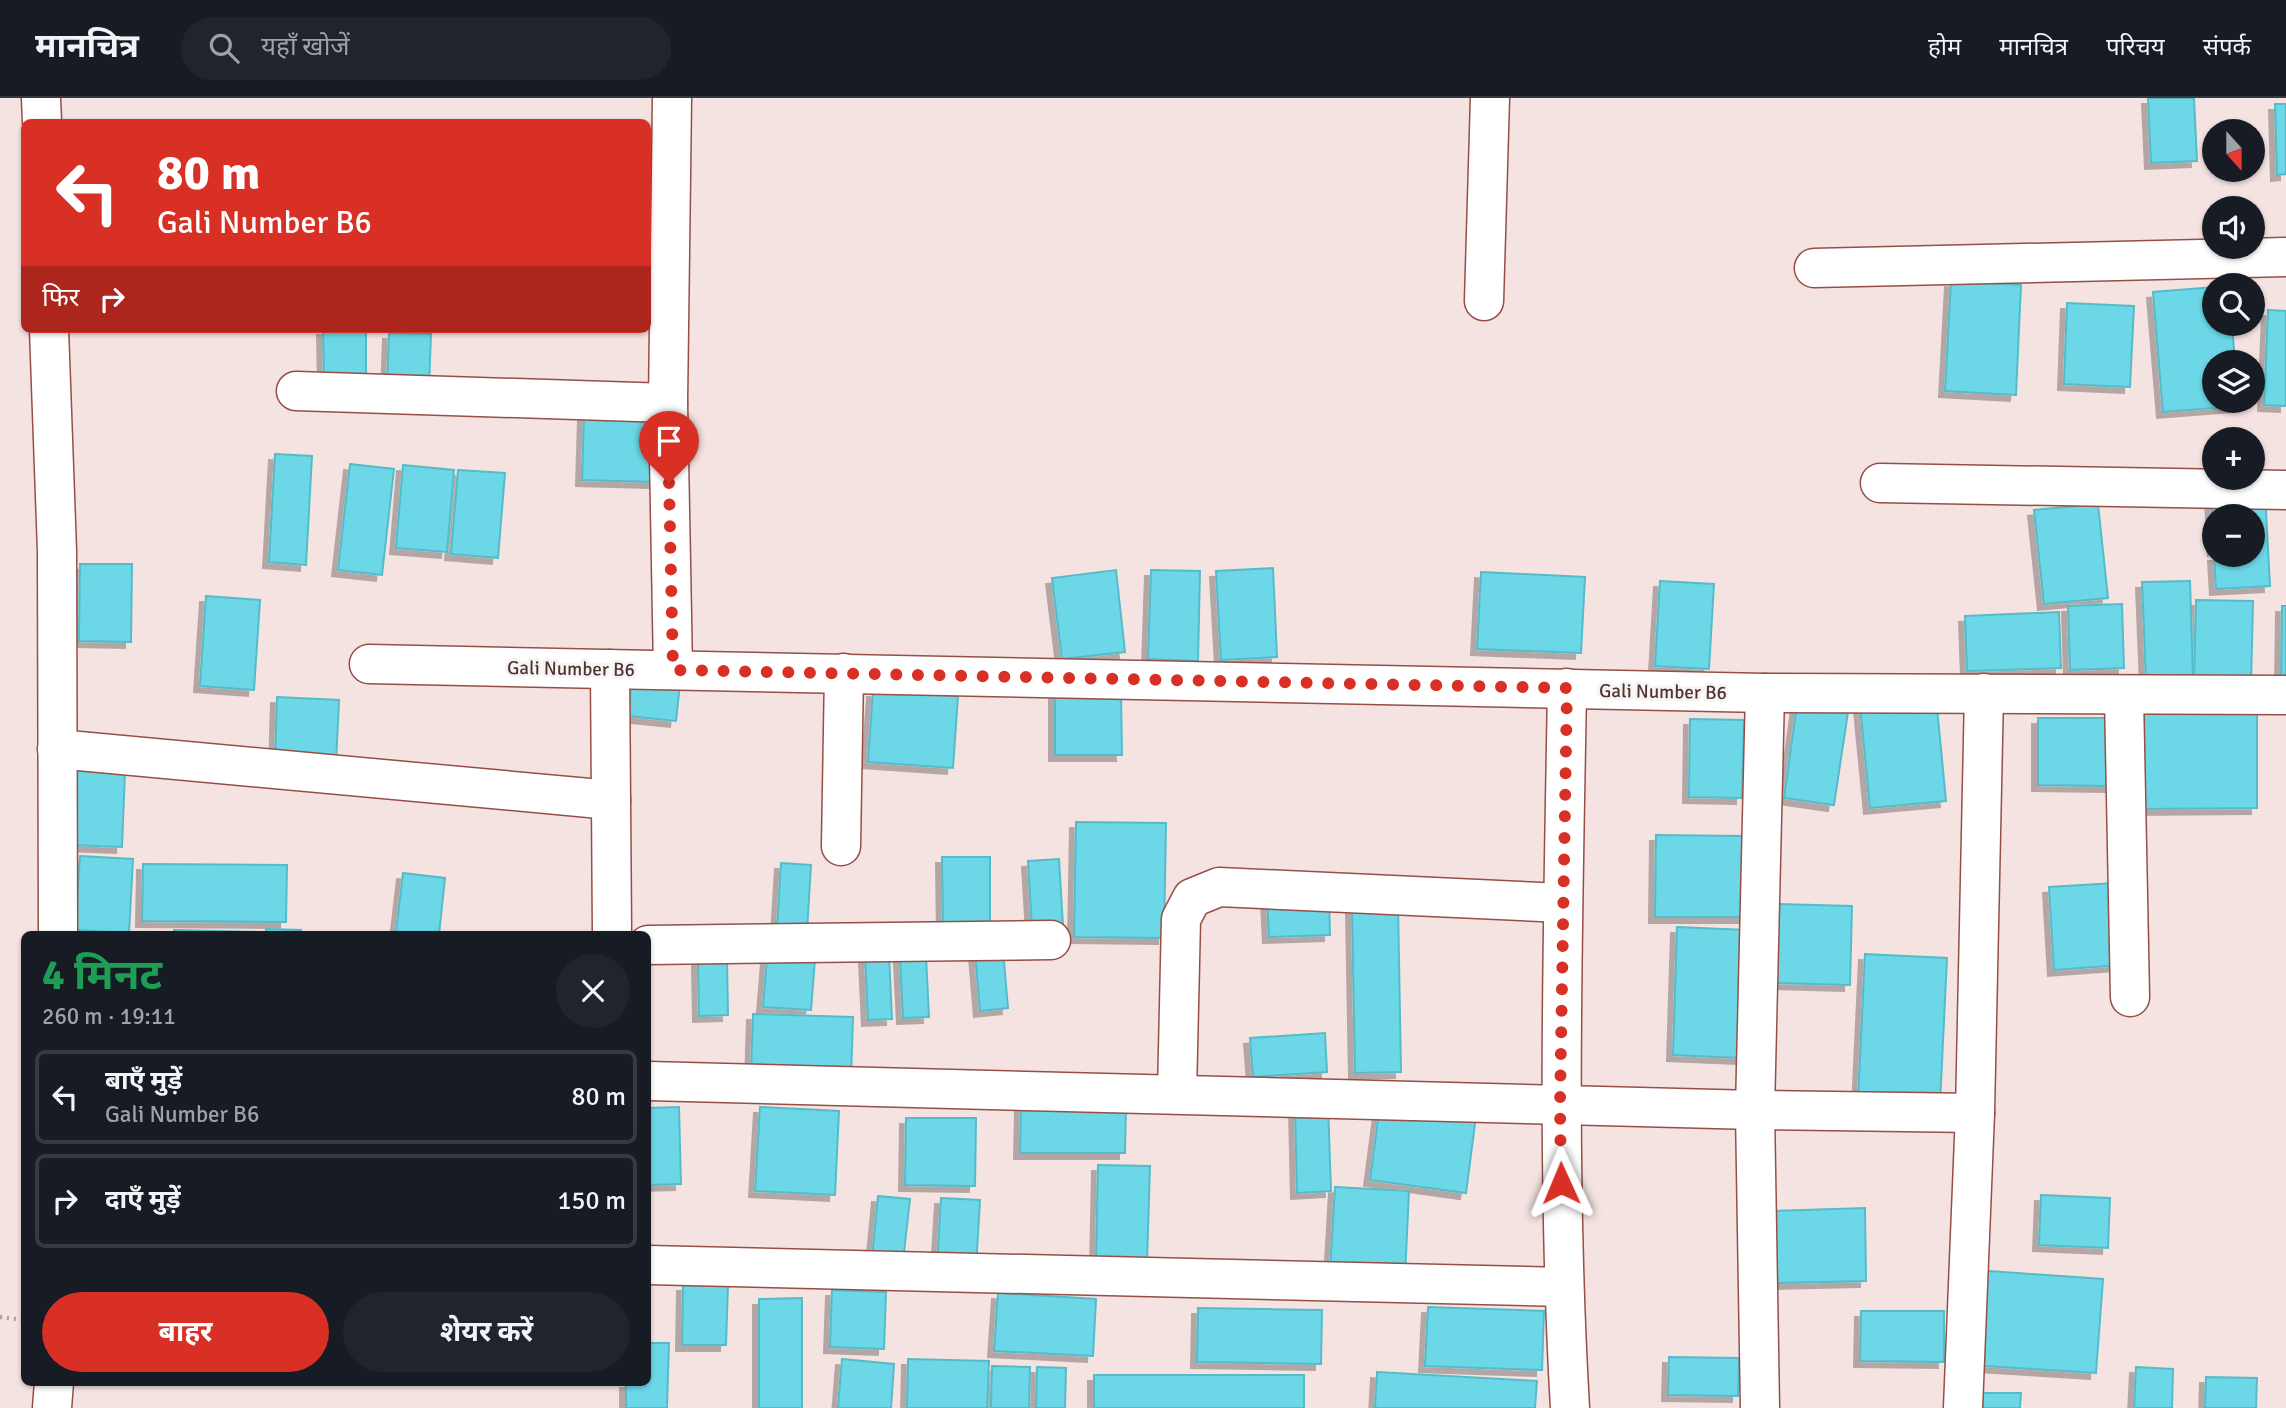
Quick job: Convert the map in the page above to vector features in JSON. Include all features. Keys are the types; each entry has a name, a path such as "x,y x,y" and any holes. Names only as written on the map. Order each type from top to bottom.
{"street":[{"path":"41,98 42,119"},
{"path":"1484,301 1490,98"},
{"path":"672,99 668,403 673,670"},
{"path":"1814,268 2286,257"},
{"path":"49,333 57,551 58,931"},
{"path":"296,391 668,403"},
{"path":"1880,483 2286,489"},
{"name":"Gali Number B6","path":"369,664 1765,693 2286,695"},
{"path":"610,669 612,931"},
{"path":"841,846 844,673"},
{"path":"1567,688 1560,1105 1563,1287 1570,1408"},
{"path":"1760,1408 1755,1110 1765,693"},
{"path":"1963,1408 1975,1113 1984,693"},
{"path":"2124,696 2130,997"},
{"path":"57,749 611,800"},
{"path":"1177,1094 1181,919 1192,898 1219,887 1563,903"},
{"path":"651,945 1051,940"},
{"path":"651,1081 1755,1110 1975,1113"},
{"path":"651,1265 1563,1287"},
{"path":"52,1408 54,1386"}],"path":[{"path":"0,1317 21,1320"}],"building":[{"path":"2148,98 2194,98 2197,161 2151,163"},
{"path":"2275,104 2286,104 2286,174 2277,175"},
{"path":"1951,281 2021,285 2016,395 1945,391"},
{"path":"2202,288 2202,336 2233,336 2234,350 2202,350 2202,409 2163,412 2153,292"},
{"path":"2067,303 2134,306 2130,387 2064,384"},
{"path":"2268,310 2286,311 2286,406 2265,405"},
{"path":"323,333 366,333 366,377 324,378"},
{"path":"389,333 431,334 429,388 387,387"},
{"path":"584,414 656,415 655,482 582,480"},
{"path":"275,454 312,456 306,565 269,562"},
{"path":"350,464 394,469 382,575 338,570"},
{"path":"403,465 454,470 447,552 396,548"},
{"path":"458,470 505,473 498,558 451,554"},
{"path":"2265,493 2270,586 2216,589 2215,567 2265,567 2265,504 2211,504 2211,496"},
{"path":"2098,504 2108,598 2044,604 2034,510"},
{"path":"80,564 132,564 131,642 79,641"},
{"path":"1273,568 1277,657 1221,660 1216,571"},
{"path":"1116,570 1125,652 1062,659 1052,578"},
{"path":"1151,570 1200,571 1198,661 1148,659"},
{"path":"1481,572 1585,577 1581,653 1477,649"},
{"path":"1660,581 1714,584 1709,669 1655,666"},
{"path":"2190,581 2193,678 2146,680 2142,582"},
{"path":"206,596 260,600 254,690 200,686"},
{"path":"2196,600 2253,601 2251,686 2194,684"},
{"path":"2122,604 2124,668 2070,670 2068,606"},
{"path":"2282,606 2286,606 2286,684 2281,684"},
{"path":"2059,612 2061,668 1967,671 1965,616"},
{"path":"632,678 680,684 676,721 628,716"},
{"path":"873,691 958,696 953,768 868,762"},
{"path":"1121,692 1122,755 1055,755 1055,693"},
{"path":"277,697 339,700 336,764 275,762"},
{"path":"1936,697 1946,801 1870,808 1860,705"},
{"path":"1797,705 1848,712 1834,805 1784,798"},
{"path":"2135,705 2257,705 2257,808 2136,809"},
{"path":"2038,718 2113,718 2112,786 2038,785"},
{"path":"1690,719 1744,720 1742,798 1689,797"},
{"path":"75,770 125,772 122,847 72,845"},
{"path":"1076,822 1166,823 1164,938 1074,937"},
{"path":"1656,835 1745,836 1745,917 1655,917"},
{"path":"80,856 133,859 129,931 75,930"},
{"path":"942,857 990,857 990,932 943,933"},
{"path":"1059,859 1063,926 1032,928 1028,861"},
{"path":"781,863 811,865 807,931 777,929"},
{"path":"143,864 287,865 286,922 142,921"},
{"path":"403,873 445,878 439,931 396,931"},
{"path":"2115,883 2120,965 2054,970 2049,887"},
{"path":"1329,896 1330,935 1269,937 1267,898"},
{"path":"1398,904 1401,1072 1355,1073 1352,905"},
{"path":"1777,904 1852,906 1850,985 1775,983"},
{"path":"1677,927 1747,930 1743,1058 1673,1055"},
{"path":"266,929 301,930 301,931"},
{"path":"1003,950 1008,1008 980,1011 975,952"},
{"path":"889,954 892,1019 868,1020 865,956"},
{"path":"1865,954 1947,958 1940,1104 1858,1101"},
{"path":"926,956 929,1017 903,1018 900,957"},
{"path":"767,957 815,959 811,1010 763,1007"},
{"path":"698,960 727,960 728,1015 699,1016"},
{"path":"753,1014 853,1017 851,1079 751,1076"},
{"path":"1325,1033 1327,1072 1253,1077 1250,1038"},
{"path":"1328,1103 1331,1191 1297,1193 1295,1104"},
{"path":"1021,1104 1126,1104 1125,1153 1020,1153"},
{"path":"1380,1104 1476,1116 1466,1193 1370,1180"},
{"path":"679,1107 681,1184 651,1185 651,1108"},
{"path":"760,1107 839,1111 835,1195 755,1191"},
{"path":"906,1118 976,1118 975,1186 905,1185"},
{"path":"1098,1165 1150,1166 1147,1264 1096,1263"},
{"path":"1335,1187 1409,1191 1405,1276 1330,1272"},
{"path":"2041,1195 2110,1198 2108,1248 2039,1245"},
{"path":"878,1196 910,1199 903,1261 872,1258"},
{"path":"941,1198 980,1200 976,1268 937,1266"},
{"path":"1865,1208 1866,1281 1776,1283 1774,1211"},
{"path":"1975,1270 2103,1279 2096,1373 1968,1365"},
{"path":"683,1285 728,1285 726,1345 682,1345"},
{"path":"832,1290 886,1292 884,1349 830,1347"},
{"path":"998,1293 1096,1299 1093,1356 994,1351"},
{"path":"802,1298 802,1408 759,1408 759,1299"},
{"path":"1428,1307 1544,1311 1542,1370 1425,1366"},
{"path":"1198,1308 1322,1310 1321,1364 1197,1362"},
{"path":"1861,1311 1944,1311 1944,1362 1860,1361"},
{"path":"651,1343 669,1343 667,1408 626,1408 626,1386 651,1386"},
{"path":"1669,1357 1739,1358 1738,1396 1668,1395"},
{"path":"842,1359 894,1364 891,1408 838,1408"},
{"path":"908,1359 989,1361 987,1408 907,1408"},
{"path":"992,1366 1030,1367 1029,1408 991,1408"},
{"path":"1037,1367 1066,1368 1065,1408 1036,1408"},
{"path":"2136,1367 2173,1369 2172,1408 2134,1408"},
{"path":"1377,1372 1537,1381 1535,1408 1375,1408"},
{"path":"1094,1375 1304,1375 1304,1408 1094,1408"},
{"path":"2206,1377 2257,1378 2256,1408 2205,1408"},
{"path":"1976,1393 2021,1393 2020,1408 1975,1408"}],"route":[{"path":"669,483 673,670 1567,688 1561,1183"}]}
